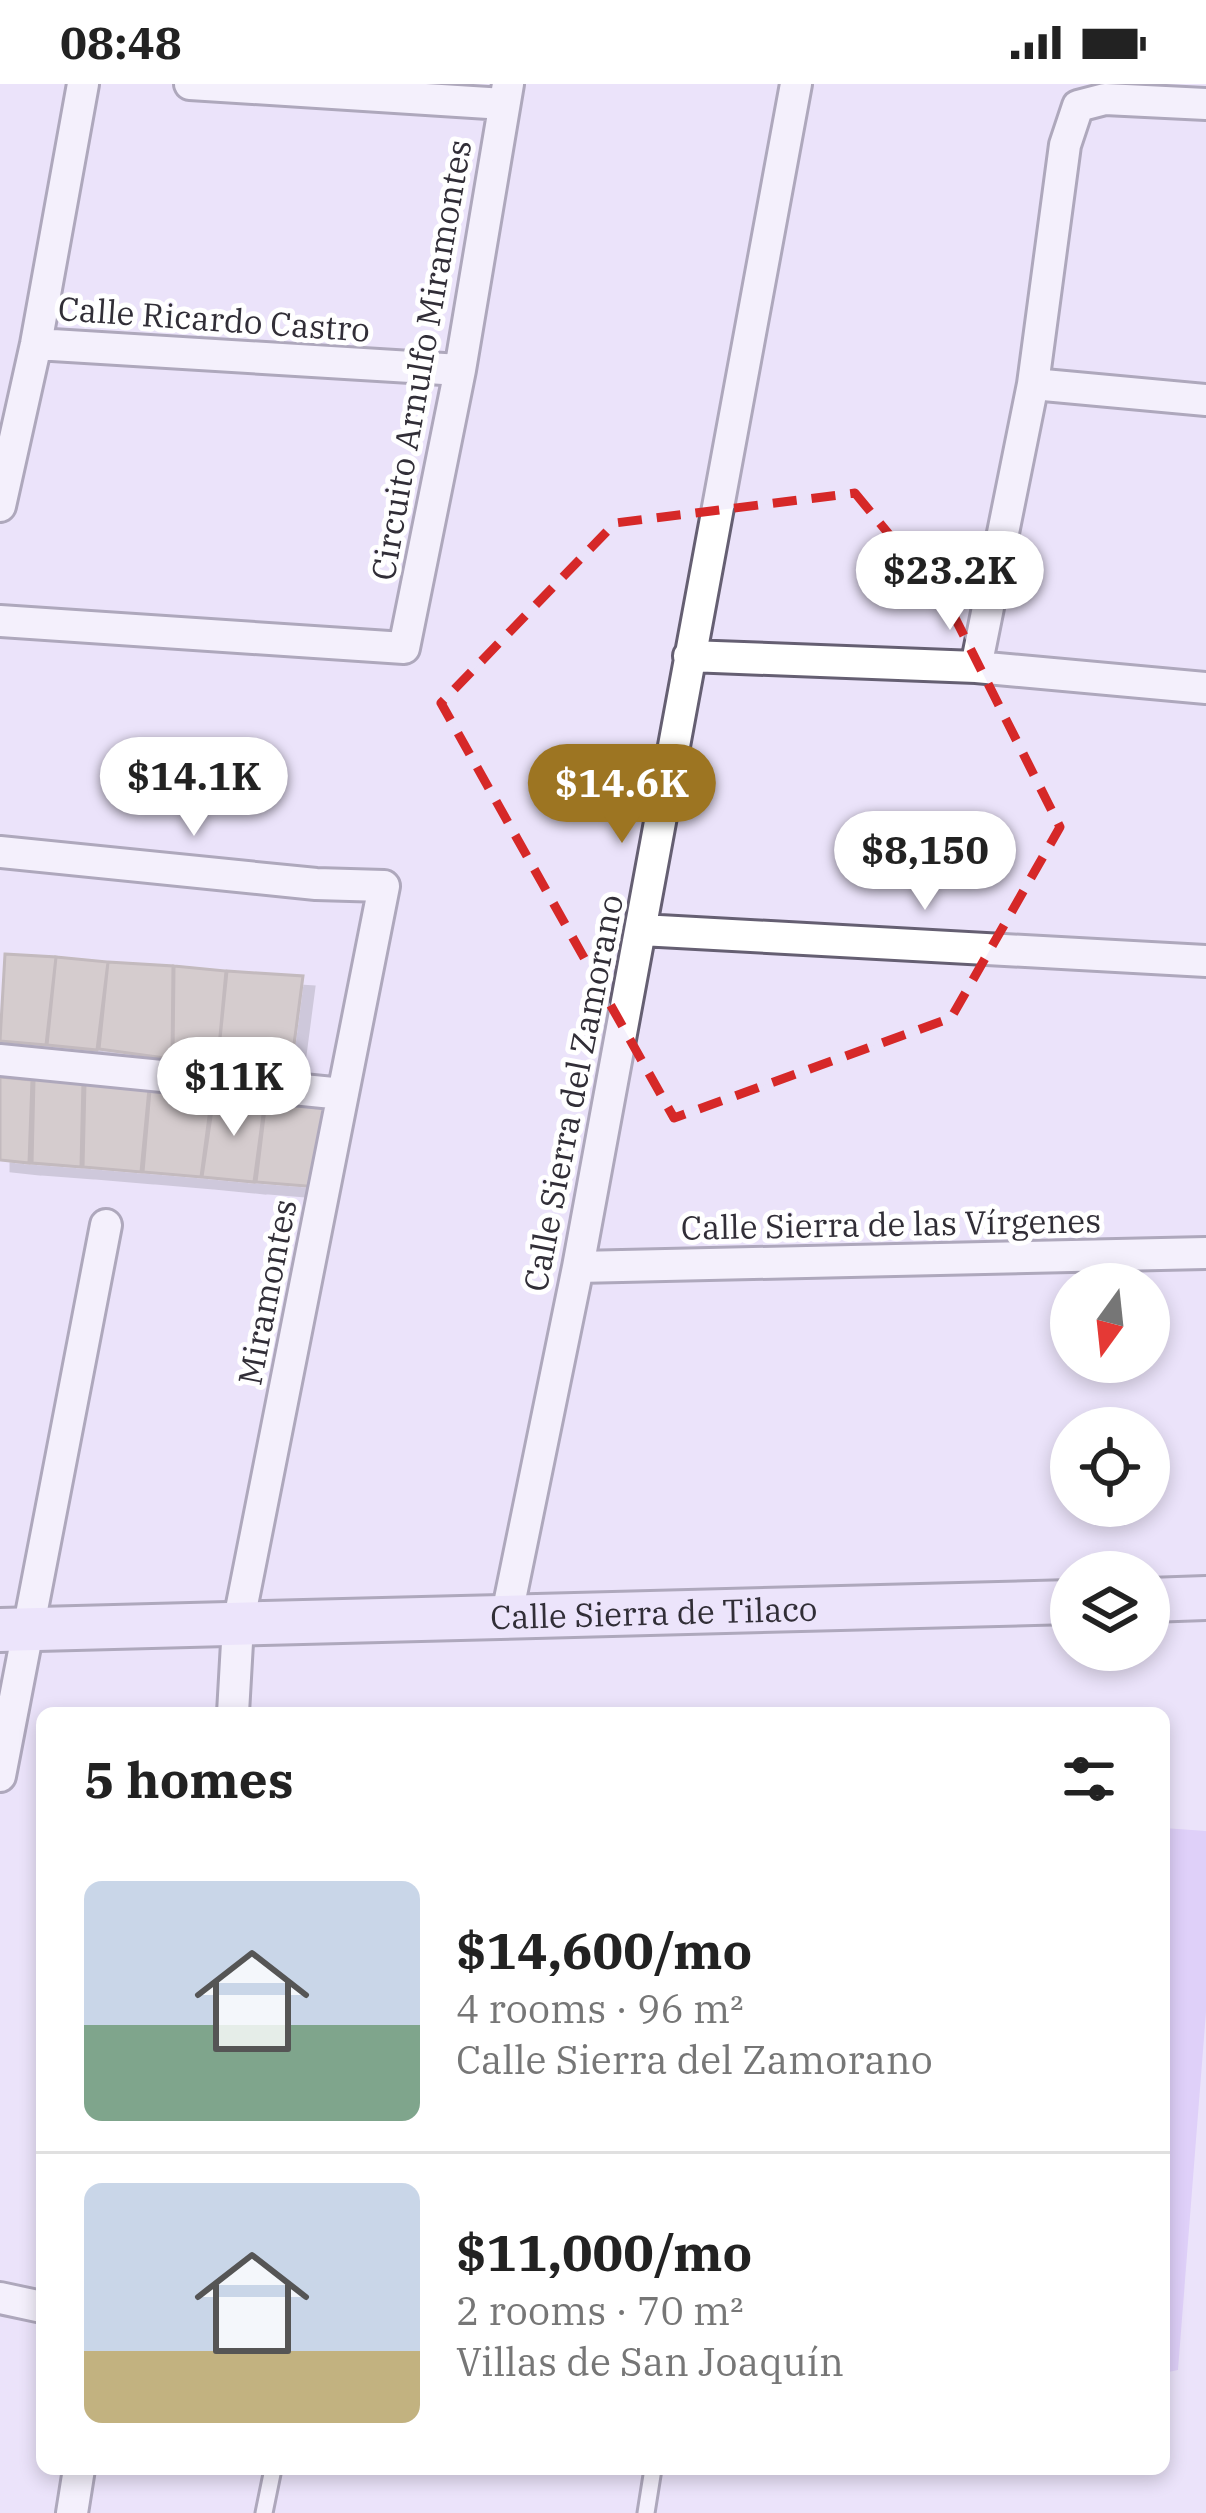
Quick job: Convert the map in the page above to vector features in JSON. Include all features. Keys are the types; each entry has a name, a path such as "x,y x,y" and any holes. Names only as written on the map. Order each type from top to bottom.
{"street":[{"path":"0,506 36,344 83,84"},
{"path":"190,84 506,94"},
{"name":"Calle Sierra del Zamorano","path":"506,1619 578,1267 796,84"},
{"name":"Circuito Arnulfo Miramontes","path":"0,621 404,649 460,370 506,94"},
{"path":"976,667 1033,384 1065,145 1078,106 1105,99 1206,104"},
{"name":"Calle Ricardo Castro","path":"36,344 460,370"},
{"path":"1033,384 1206,400"},
{"path":"689,656 976,667 1206,688"},
{"name":"Miramontes","path":"0,853 316,884 384,886 238,1625 233,1707"},
{"path":"641,930 1206,961"},
{"path":"0,1060 343,1094"},
{"path":"0,1776 13,1630 106,1225"},
{"name":"Calle Sierra de las Vírgenes","path":"578,1267 1206,1253"},
{"path":"1170,1599 1206,1598"},
{"name":"Calle Sierra de Tilaco","path":"13,1630 1050,1603"},
{"path":"0,2298 36,2306"},
{"path":"72,2513 78,2475"}],"lane":[{"path":"264,2513 272,2475"},
{"path":"646,2513 652,2475"}],"highlighted area":[{"path":"855,493 950,608 1060,827 951,1018 674,1118 441,703 615,523"}],"shaded area":[{"path":"1170,1828 1206,1831 1206,2012 1178,2370 1170,2372"}],"building":[{"path":"5,954 56,957 46,1045 0,1041"},
{"path":"56,957 108,962 97,1050 47,1045"},
{"path":"108,962 173,966 172,1059 99,1049"},
{"path":"174,966 226,971 218,1058 173,1056"},
{"path":"227,971 303,976 291,1067 218,1058"},
{"path":"0,1077 32,1080 29,1163 0,1160"},
{"path":"34,1079 83,1081 81,1167 32,1163"},
{"path":"85,1082 149,1089 141,1172 83,1167"},
{"path":"150,1090 212,1094 201,1177 143,1172"},
{"path":"214,1096 265,1100 254,1182 202,1177"},
{"path":"266,1100 331,1105 318,1187 256,1182"}]}
